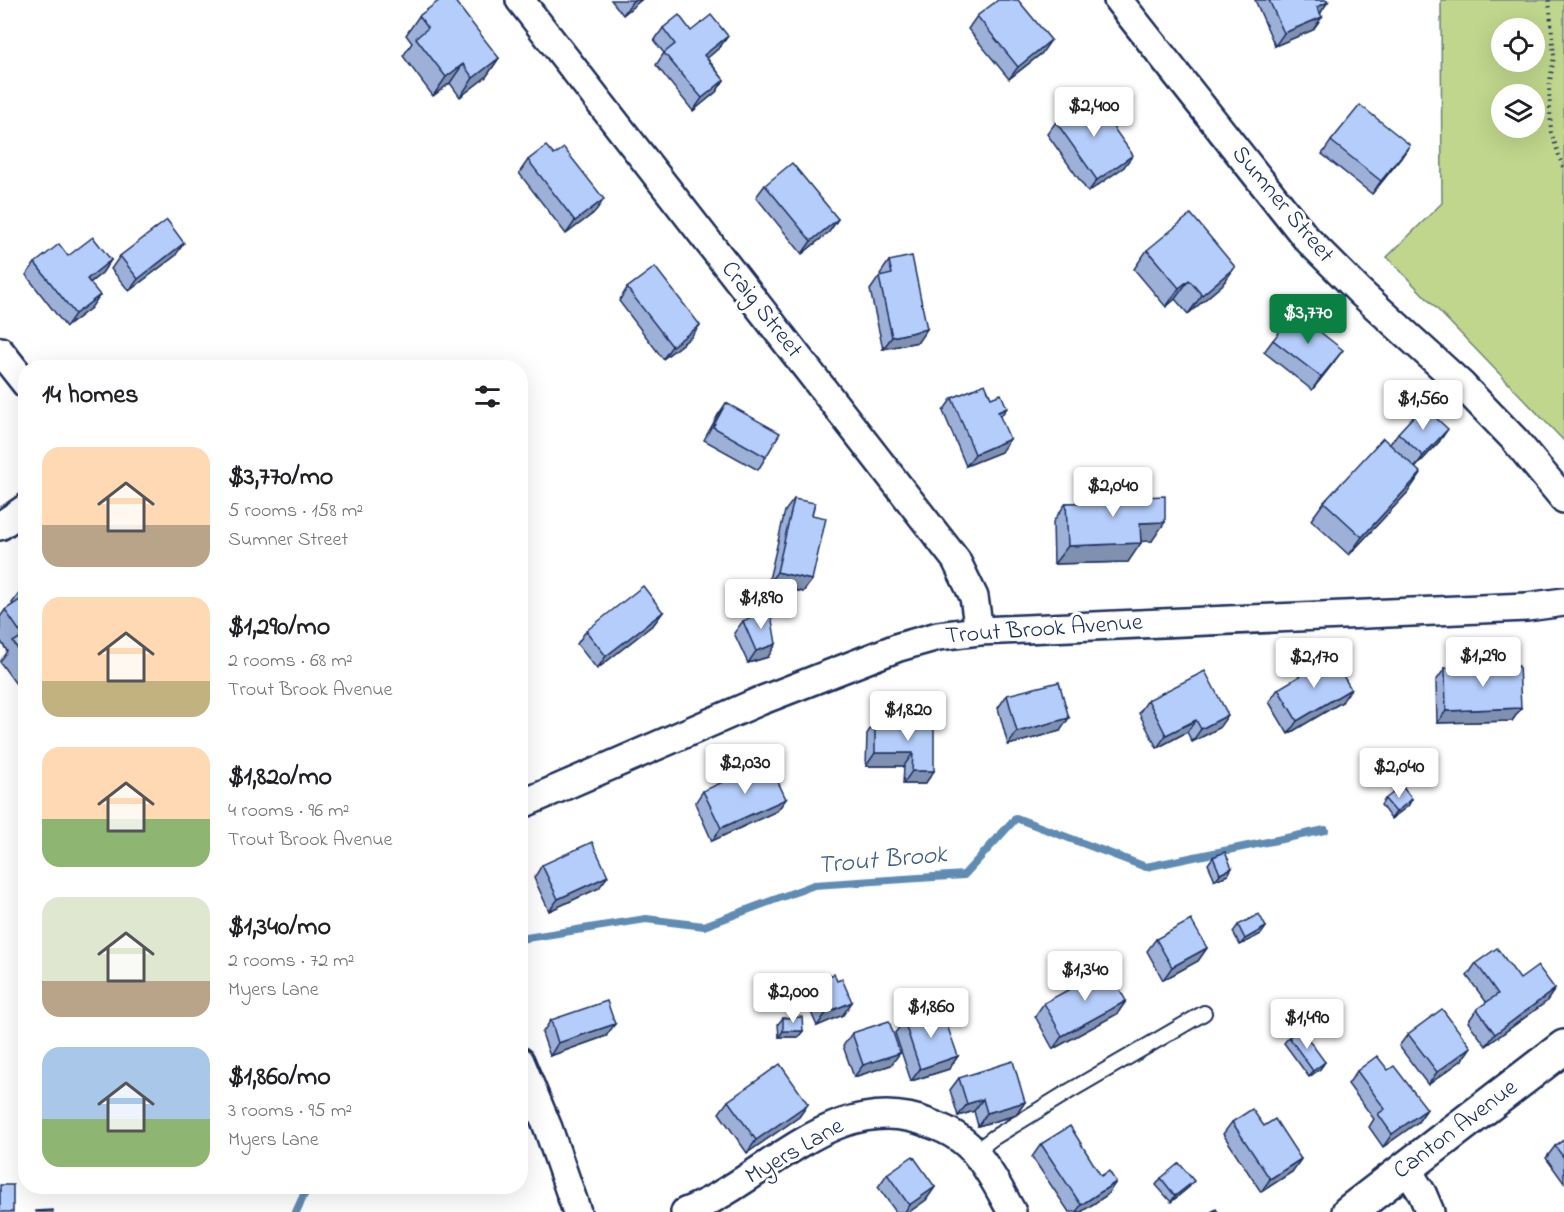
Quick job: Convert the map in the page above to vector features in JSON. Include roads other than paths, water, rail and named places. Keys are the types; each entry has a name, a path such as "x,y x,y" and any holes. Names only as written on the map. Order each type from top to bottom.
{"main road":[{"name":"Canton Avenue","path":"1349,1212 1564,1047"}],"street":[{"name":"Craig Street","path":"520,0 957,560 974,597 980,631"},
{"name":"Sumner Street","path":"1118,0 1306,238 1360,292 1462,385 1515,440 1564,499"},
{"path":"0,351 18,374"},
{"path":"0,526 18,514"},
{"name":"Trout Brook Avenue","path":"528,802 759,701 888,651 938,636 980,631 1515,608 1564,602"},
{"path":"528,1080 548,1128 577,1212"},
{"name":"Myers Lane","path":"685,1212 722,1194 822,1132 838,1124 873,1114 906,1115 952,1134 975,1152 1012,1212"},
{"path":"1406,1168 1422,1193 1430,1212"}],"lane":[{"path":"975,1152 993,1138 1086,1081 1204,1013"}],"waterway":[{"name":"Trout Brook","path":"528,938 646,919 704,926 814,885 964,875 1016,818 1146,867 1325,830"},
{"name":"Trout Brook","path":"296,1212 304,1194"}]}
